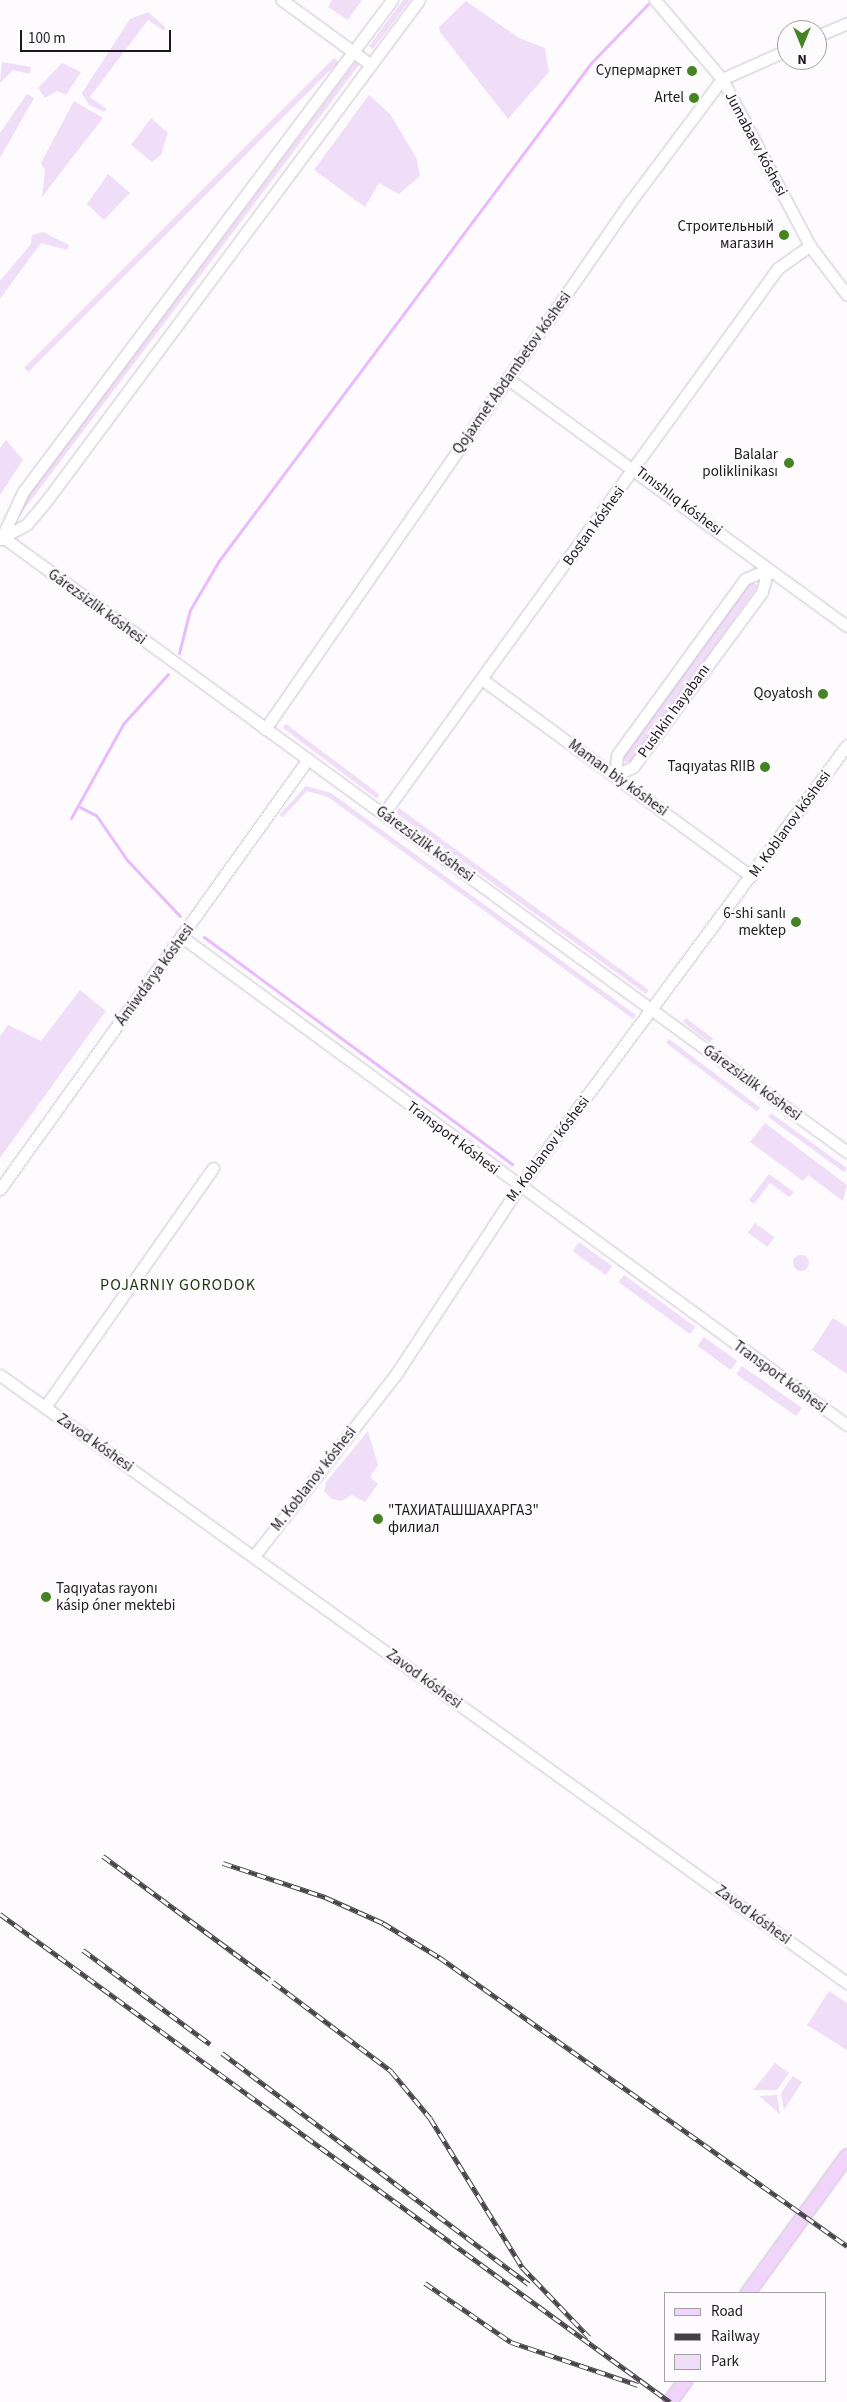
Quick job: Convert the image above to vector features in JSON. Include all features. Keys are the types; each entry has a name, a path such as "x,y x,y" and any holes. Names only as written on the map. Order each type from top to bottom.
{"main road":[{"path":"749,2292 847,2156"},
{"path":"670,2402 684,2382"}],"street":[{"path":"282,0 371,64"},
{"path":"1,538 23,492 392,0"},
{"path":"1,538 27,524 44,504 419,0"},
{"name":"Jumabaev kóshesi","path":"655,0 722,79 810,246 847,295"},
{"path":"827,32 847,23"},
{"path":"722,79 777,54"},
{"name":"Qojaxmet Abdambetov kóshesi","path":"266,729 508,379 722,79"},
{"name":"Bostan kóshesi","path":"384,813 484,680 778,268 810,246"},
{"name":"Tınıshlıq kóshesi","path":"508,379 636,468 768,569 847,626"},
{"name":"Gárezsizlik kóshesi","path":"1,538 384,813 847,1152"},
{"name":"Pushkin hayabanı","path":"615,776 617,755 745,579 768,569"},
{"name":"Pushkin hayabanı","path":"615,776 633,767 762,592 768,569"},
{"name":"Maman biy kóshesi","path":"484,680 751,876"},
{"name":"M. Koblanov kóshesi","path":"254,1556 396,1374 519,1186 652,1011 847,745"},
{"name":"Ámiwdárya kóshesi","path":"0,1189 308,760"},
{"name":"Transport kóshesi","path":"182,937 847,1425"},
{"path":"44,1407 213,1168"},
{"name":"Zavod kóshesi","path":"0,1376 254,1556 847,1983"}],"green space":[{"path":"332,0 362,0 348,20 328,7"},
{"path":"403,0 410,0 373,49 369,46"},
{"path":"466,1 519,38 545,48 549,72 508,119 440,32 439,27"},
{"path":"148,12 165,27 164,31 148,20 90,97 107,109 104,112 89,105 82,93 130,19"},
{"path":"334,58 338,62 29,372 24,368"},
{"path":"2,62 31,67 30,74 13,70 0,83"},
{"path":"355,62 359,65 20,515 16,512"},
{"path":"62,63 81,72 66,95 57,91 45,98 38,88"},
{"path":"27,94 34,98 0,158 0,133"},
{"path":"369,95 390,114 416,157 420,176 399,194 379,183 365,207 314,170"},
{"path":"74,101 103,118 42,197 45,170 41,163"},
{"path":"151,118 168,133 161,155 152,162 131,145"},
{"path":"108,174 130,193 104,220 87,204"},
{"path":"43,232 69,245 67,250 41,243 0,299 0,281 31,244 32,235"},
{"path":"6,440 23,460 0,495 0,448"},
{"path":"751,581 758,586 632,761 625,762 623,756"},
{"path":"286,724 379,794 376,798 283,728"},
{"path":"306,786 331,793 636,1015 633,1019 328,797 307,791 283,817 279,815"},
{"path":"399,808 649,990 646,994 396,813"},
{"path":"80,990 106,1011 0,1158 0,1036 8,1025 41,1041"},
{"path":"686,1018 713,1038 710,1042 683,1022"},
{"path":"669,1039 760,1108 757,1112 666,1043"},
{"path":"771,1113 847,1168 844,1172 768,1117"},
{"path":"765,1123 847,1185 843,1201 808,1175 803,1181 750,1142"},
{"path":"769,1174 794,1192 789,1197 770,1183 754,1204 749,1200"},
{"path":"755,1223 774,1237 767,1247 748,1233"},
{"path":"579,1242 612,1266 606,1275 573,1251"},
{"path":"801,1255 807,1257 809,1263 807,1269 801,1271 795,1269 793,1263 795,1257"},
{"path":"624,1275 695,1327 690,1334 619,1282"},
{"path":"833,1318 847,1327 847,1374 812,1350"},
{"path":"704,1337 737,1361 731,1370 698,1346"},
{"path":"742,1366 802,1408 796,1416 736,1374"},
{"path":"368,1431 378,1465 370,1477 378,1484 365,1502 352,1495 341,1501 332,1499 324,1491 326,1482"},
{"path":"829,1991 847,2003 847,2050 807,2025"},
{"path":"775,2063 789,2073 777,2090 753,2090"},
{"path":"793,2076 802,2082 784,2110 781,2093"},
{"path":"777,2095 780,2114 759,2096"}],"waterway":[{"path":"179,653 190,610 218,562 591,63 648,4"},
{"path":"71,818 123,724 168,674"},
{"path":"78,806 96,815 127,860 180,916"},
{"path":"204,937 512,1164"}],"railway":[{"path":"103,1856 269,1979"},
{"path":"223,1863 325,1897 383,1923 439,1957 847,2246"},
{"path":"0,1914 670,2402"},
{"path":"83,1950 210,2044"},
{"path":"273,1982 391,2071 430,2118 522,2267 589,2337"},
{"path":"222,2053 529,2284"},
{"path":"425,2283 511,2342 638,2385"}],"place":[{"name":"Супермаркет","path":"692,71"},
{"name":"Artel","path":"694,98"},
{"name":"Строительный магазин","path":"784,235"},
{"name":"Balalar poliklinikası","path":"789,463"},
{"name":"Qoyatosh","path":"823,694"},
{"name":"Taqıyatas RIIB","path":"765,767"},
{"name":"6-shi sanlı mektep","path":"796,922"},
{"name":"\"ТАХИАТАШШАХАРГАЗ\" филиал","path":"378,1519"},
{"name":"Taqıyatas rayonı kásip óner mektebi","path":"46,1597"}],"district":[{"name":"POJARNIY GORODOK","path":"178,1285"}]}
